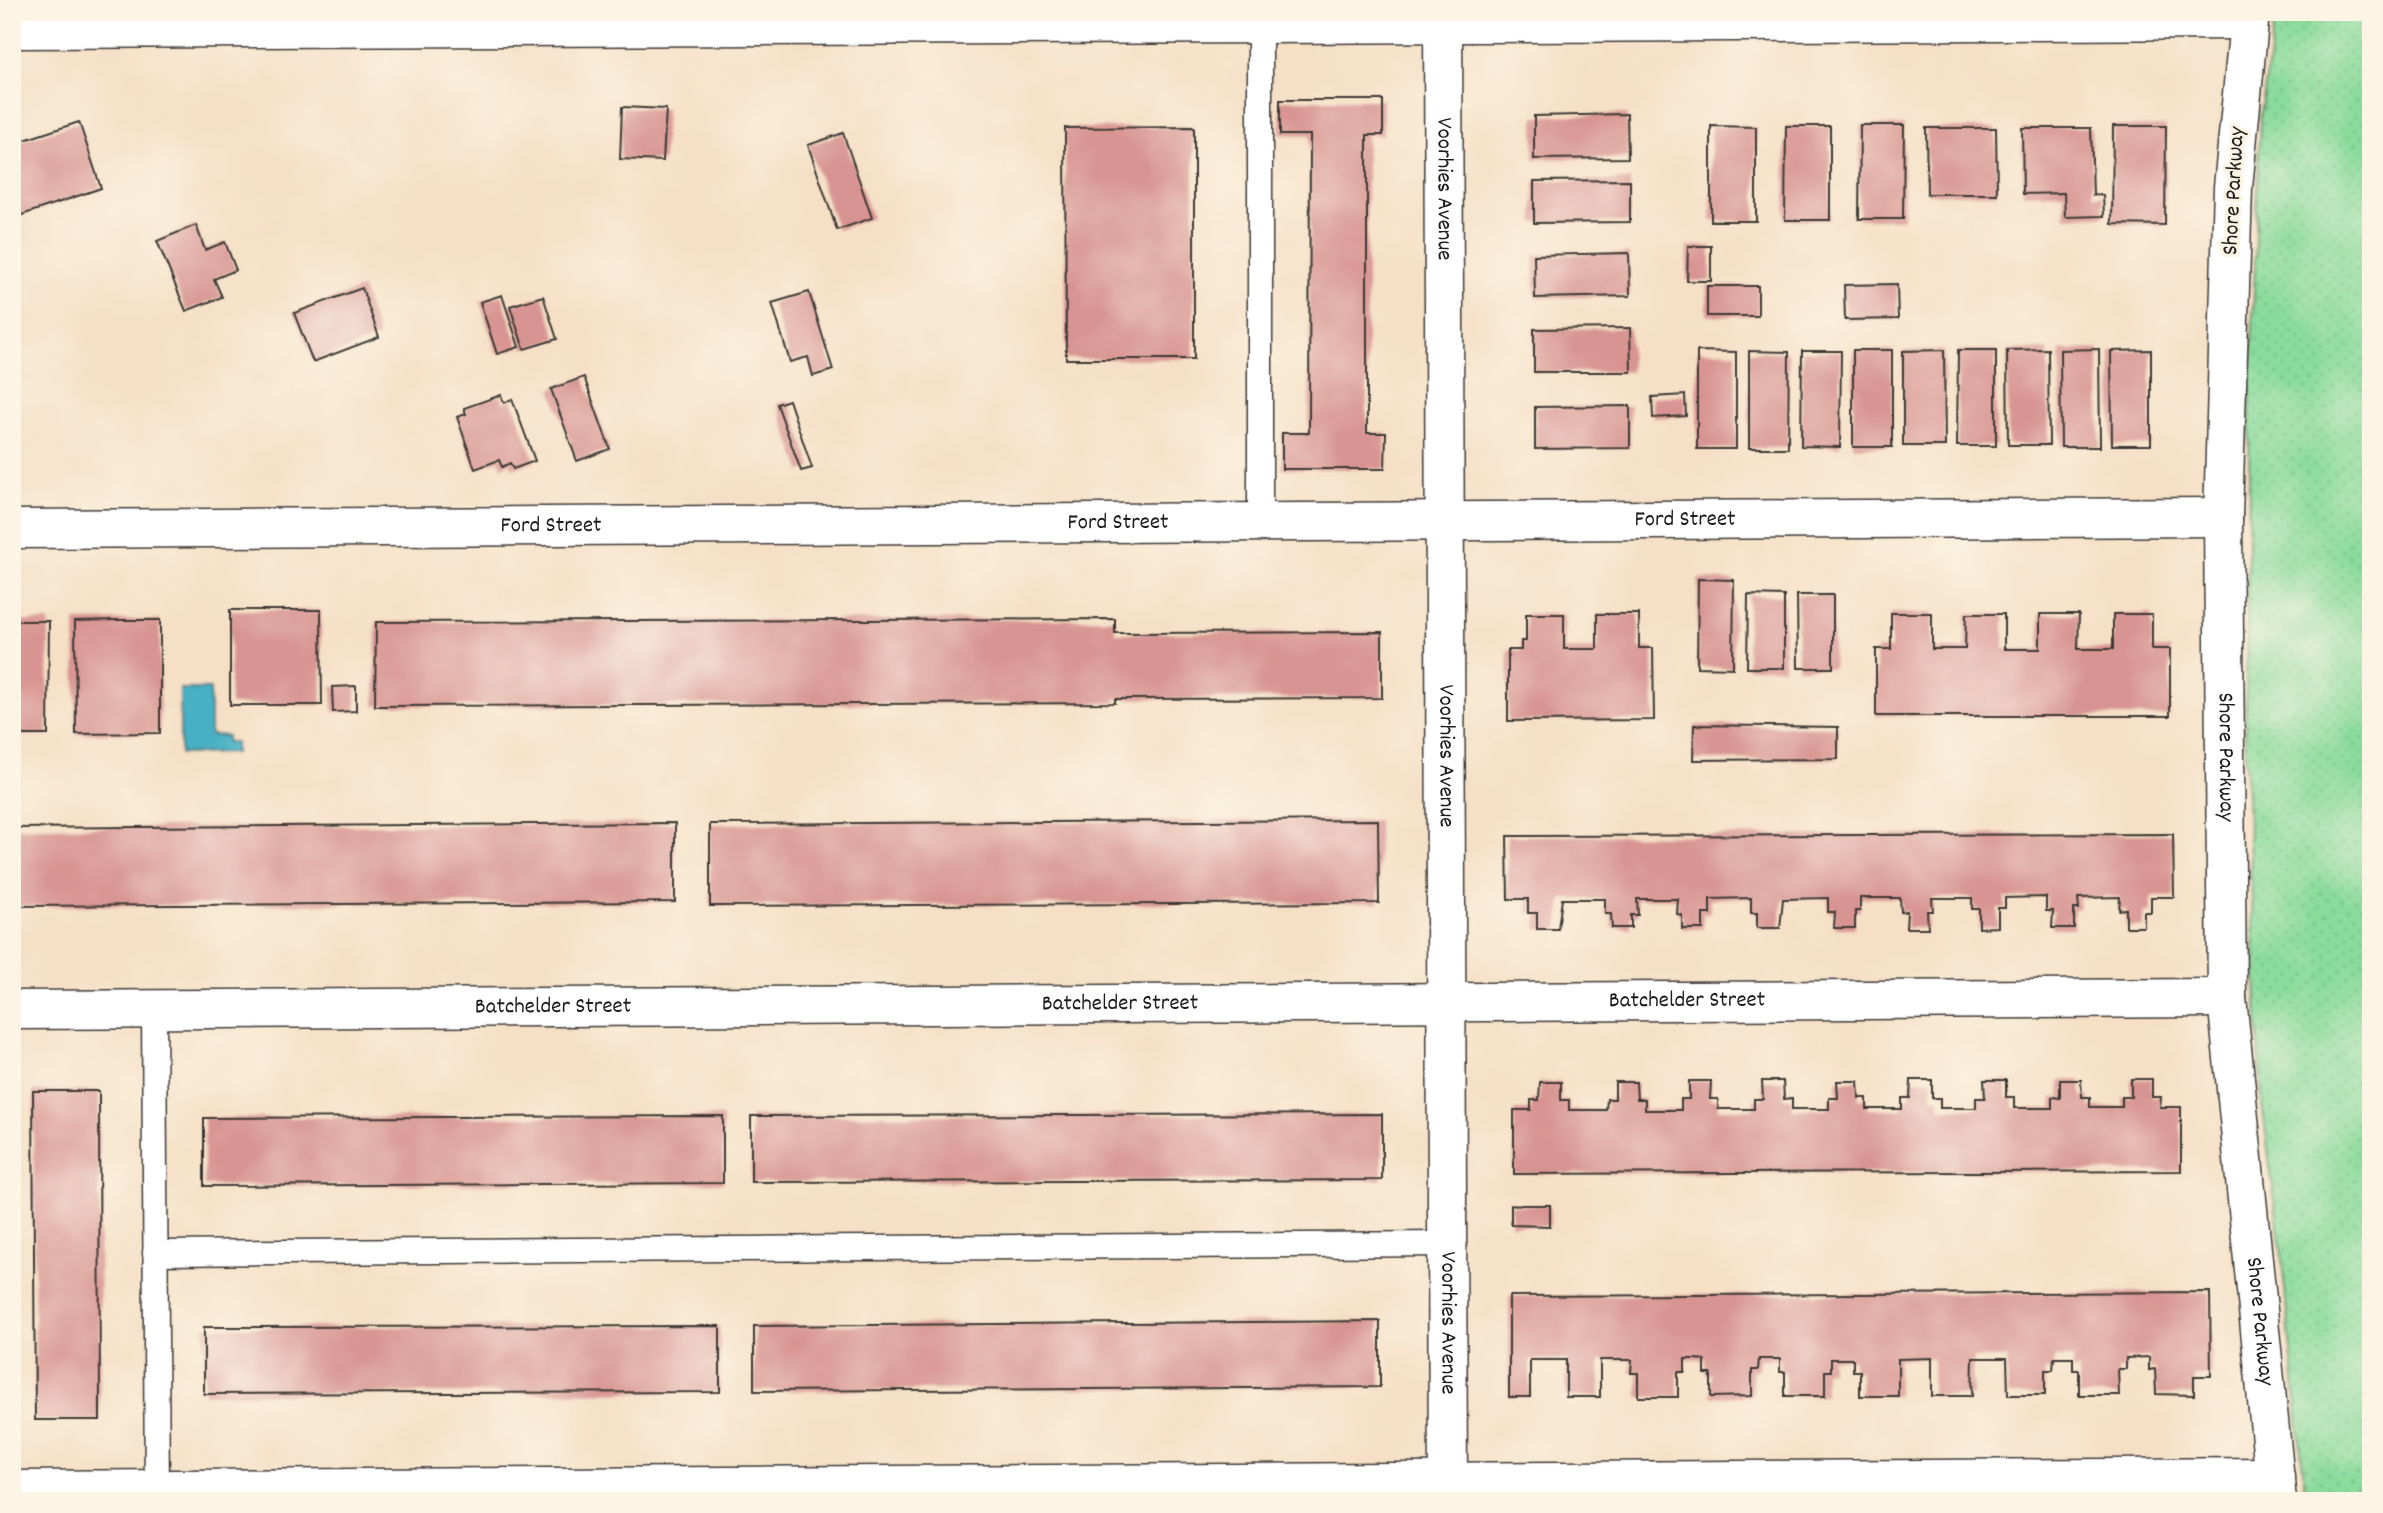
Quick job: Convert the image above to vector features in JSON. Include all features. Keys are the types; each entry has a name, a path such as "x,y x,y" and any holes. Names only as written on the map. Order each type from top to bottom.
{"street":[{"path":"12,29 1260,24 1443,18 2249,16"},
{"name":"Shore Parkway","path":"2249,16 2233,187 2223,517 2227,998 2276,1489"},
{"name":"Voorhies Avenue","path":"1443,18 1448,1491"},
{"name":"Ford Street","path":"12,529 2223,517"},
{"name":"Batchelder Street","path":"12,1010 2227,998"},
{"path":"12,1490 156,1495 2276,1489"}],"lane":[{"path":"1260,24 1260,522"},
{"path":"154,1008 156,1495"},
{"path":"155,1254 1447,1244"}],"green space":[{"path":"2276,12 2371,12 2371,1501 2306,1501 2281,1250 2262,1103 2245,757 2250,405 2260,119"}],"water":[{"path":"180,689 210,689 210,735 227,736 227,742 235,742 235,753 180,754"}],"building":[{"path":"1280,100 1383,100 1383,135 1367,135 1367,433 1386,433 1385,469 1282,469 1282,433 1309,433 1310,135 1280,135"},
{"path":"622,107 666,109 663,161 620,159"},
{"path":"1627,114 1628,158 1534,159 1534,116"},
{"path":"79,122 101,188 16,217 12,207 12,144"},
{"path":"1860,125 1904,125 1903,219 1859,219"},
{"path":"1711,126 1756,127 1756,221 1711,221"},
{"path":"1786,126 1830,126 1830,220 1785,220"},
{"path":"2113,126 2166,126 2165,225 2112,224"},
{"path":"1194,127 1194,359 1066,359 1065,128"},
{"path":"1926,128 1996,128 1997,194 1927,194"},
{"path":"2022,128 2091,128 2093,195 2103,195 2104,216 2065,217 2064,193 2023,194"},
{"path":"843,133 872,218 837,230 808,145"},
{"path":"1630,180 1630,222 1534,223 1534,181"},
{"path":"196,225 205,250 225,242 236,270 214,279 222,297 186,311 157,241"},
{"path":"1688,246 1711,246 1711,281 1687,281"},
{"path":"1629,253 1630,296 1535,298 1534,255"},
{"path":"1897,284 1898,319 1845,320 1844,285"},
{"path":"1707,286 1758,286 1758,316 1707,316"},
{"path":"362,288 379,337 313,362 294,313"},
{"path":"809,292 833,370 813,376 808,357 790,362 772,303"},
{"path":"502,295 519,347 497,354 480,302"},
{"path":"543,296 557,339 524,349 510,306"},
{"path":"1630,328 1631,372 1534,372 1534,329"},
{"path":"2048,349 2049,445 2008,445 2007,350"},
{"path":"2099,349 2100,447 2061,447 2060,350"},
{"path":"1853,350 1892,350 1892,447 1853,447"},
{"path":"1944,350 1945,446 1903,446 1903,351"},
{"path":"1958,350 1996,350 1996,446 1957,446"},
{"path":"2151,350 2151,445 2112,445 2111,351"},
{"path":"1697,351 1736,352 1736,449 1697,449"},
{"path":"1749,351 1789,352 1788,448 1749,448"},
{"path":"1802,351 1841,351 1840,447 1801,446"},
{"path":"584,377 610,449 577,461 551,389"},
{"path":"501,395 504,403 512,399 535,461 513,469 510,463 502,467 499,460 475,469 457,417 466,414 464,408"},
{"path":"1685,395 1686,416 1653,418 1652,397"},
{"path":"789,400 812,468 801,471 777,404"},
{"path":"1630,406 1630,448 1535,449 1535,407"},
{"path":"1698,579 1734,580 1733,668 1697,667"},
{"path":"1748,595 1784,596 1784,668 1747,668"},
{"path":"1797,595 1833,595 1833,668 1798,668"},
{"path":"230,610 321,610 322,705 230,705"},
{"path":"1891,613 1932,613 1932,649 1965,649 1966,614 2004,614 2004,649 2040,649 2040,614 2079,614 2078,649 2113,649 2113,614 2152,614 2152,649 2170,649 2170,716 1876,716 1876,649 1891,649"},
{"path":"1526,614 1564,614 1564,649 1597,649 1597,614 1639,614 1639,648 1653,648 1654,720 1508,721 1508,650 1521,650 1521,641 1526,641"},
{"path":"1115,619 1115,633 1382,632 1382,698 1115,699 1115,703 375,706 376,622"},
{"path":"160,620 160,733 76,734 75,621"},
{"path":"12,621 49,621 48,735 12,735"},
{"path":"356,686 356,711 333,712 332,687"},
{"path":"1694,725 1838,727 1838,759 1693,760"},
{"path":"1378,820 1379,903 710,906 710,824"},
{"path":"675,823 675,902 12,906 12,828"},
{"path":"2173,834 2174,897 2151,897 2151,912 2144,912 2144,927 2126,927 2126,909 2119,910 2120,897 2078,898 2079,909 2074,909 2074,928 2052,928 2053,911 2046,911 2046,897 2005,898 2005,908 1998,908 1998,927 1979,928 1979,909 1972,909 1972,898 1932,898 1933,911 1927,911 1928,928 1906,928 1907,911 1901,912 1900,898 1860,898 1860,911 1855,911 1855,928 1834,928 1835,912 1828,912 1828,898 1783,899 1780,928 1757,928 1757,913 1751,913 1751,898 1710,899 1710,914 1703,914 1703,929 1682,929 1682,915 1677,914 1678,899 1637,899 1638,915 1631,915 1631,928 1612,928 1611,914 1605,914 1605,899 1562,899 1558,929 1537,929 1537,913 1528,913 1528,899 1508,899 1507,836"},
{"path":"2131,1079 2152,1079 2152,1097 2161,1097 2160,1107 2181,1107 2181,1171 1514,1174 1514,1110 1531,1110 1531,1100 1539,1100 1540,1082 1561,1082 1561,1100 1569,1100 1569,1110 1606,1110 1607,1099 1615,1099 1615,1082 1636,1082 1637,1099 1645,1099 1645,1110 1681,1110 1681,1099 1689,1099 1689,1081 1711,1081 1710,1099 1718,1099 1718,1109 1754,1109 1754,1099 1763,1099 1762,1081 1783,1081 1784,1099 1792,1098 1792,1109 1829,1109 1829,1098 1838,1098 1837,1081 1858,1081 1859,1098 1867,1098 1867,1109 1902,1109 1902,1098 1910,1098 1911,1080 1932,1080 1932,1098 1940,1098 1940,1108 1976,1108 1976,1098 1985,1098 1984,1080 2006,1080 2006,1097 2014,1097 2014,1108 2052,1108 2052,1097 2060,1098 2060,1080 2081,1080 2082,1097 2090,1097 2090,1107 2122,1107 2122,1097 2131,1097"},
{"path":"33,1091 99,1091 100,1420 35,1420"},
{"path":"1382,1114 1382,1180 751,1182 751,1116"},
{"path":"723,1116 723,1183 204,1186 204,1118"},
{"path":"1511,1205 1550,1205 1550,1226 1511,1225"},
{"path":"2210,1292 2211,1376 2194,1376 2194,1395 2156,1394 2155,1369 2149,1370 2149,1357 2126,1358 2126,1369 2118,1369 2119,1395 2079,1395 2079,1370 2073,1370 2073,1358 2054,1358 2053,1370 2045,1370 2045,1395 2008,1395 2007,1358 1973,1358 1972,1396 1932,1396 1932,1358 1898,1359 1898,1396 1860,1396 1860,1371 1853,1371 1853,1359 1831,1359 1831,1371 1825,1371 1825,1396 1785,1396 1785,1372 1780,1372 1780,1359 1759,1359 1758,1370 1752,1370 1752,1396 1711,1397 1711,1374 1705,1374 1705,1360 1685,1359 1685,1372 1678,1372 1678,1397 1638,1397 1638,1373 1631,1373 1632,1360 1600,1360 1600,1397 1566,1397 1566,1360 1530,1360 1530,1397 1509,1397 1509,1296"},
{"path":"1380,1321 1380,1387 754,1391 754,1326"},
{"path":"720,1326 720,1392 204,1394 204,1327"}]}
